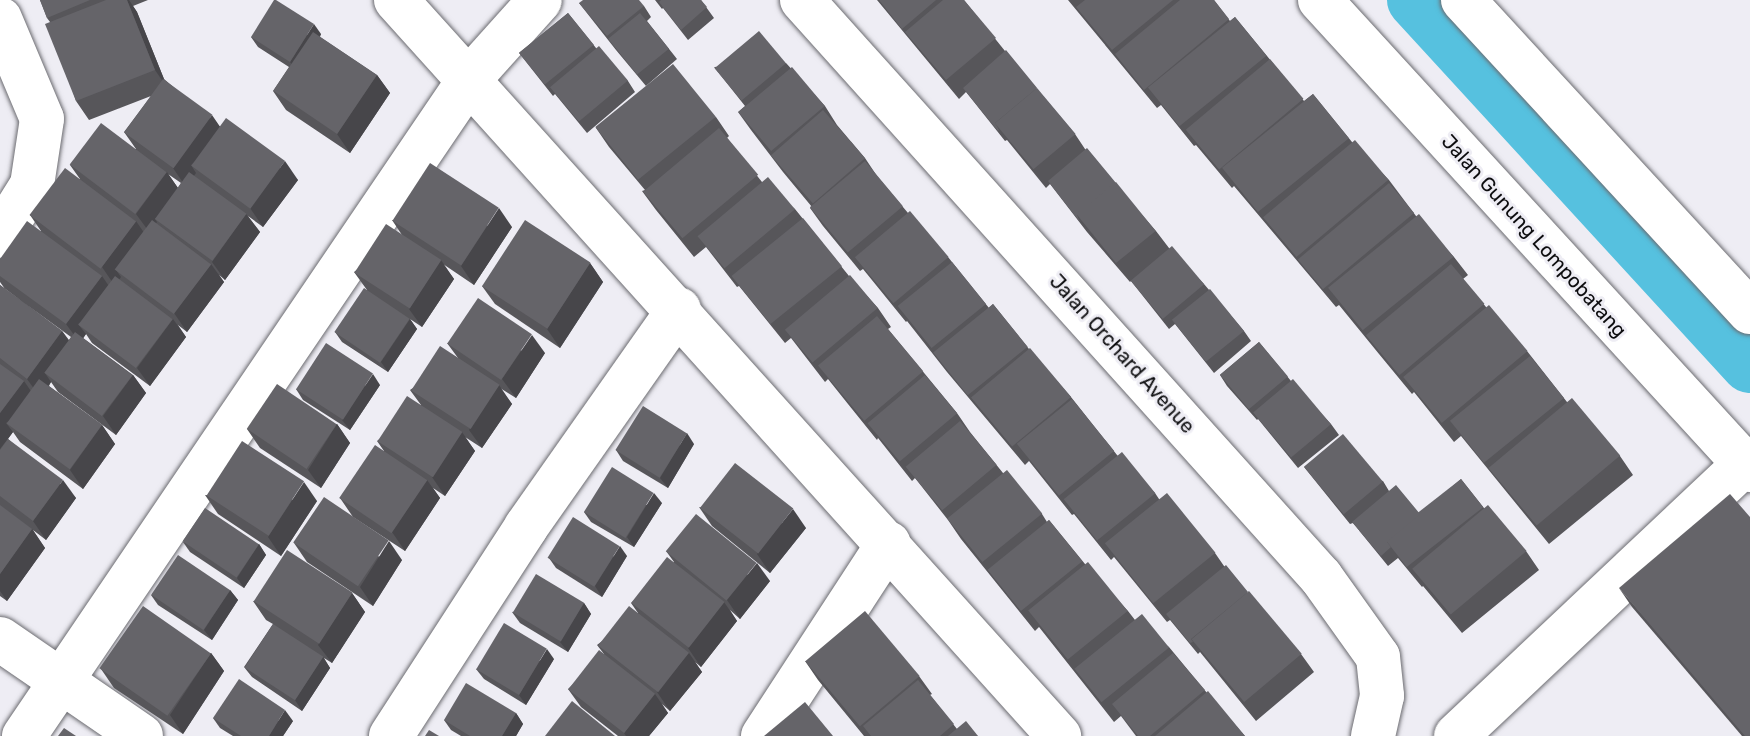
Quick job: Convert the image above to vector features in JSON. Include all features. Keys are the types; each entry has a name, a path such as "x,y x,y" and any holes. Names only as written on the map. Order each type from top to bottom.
{"street":[{"path":"396,0 471,77 1059,736"},
{"path":"24,736 471,77 540,0"},
{"name":"Jalan Orchard Avenue","path":"802,0 1321,577 1378,657 1382,696 1373,736"},
{"name":"Jalan Gunung Lompobatang","path":"1320,0 1748,465"},
{"path":"1463,0 1750,312"},
{"path":"0,19 42,119 32,185 0,236"},
{"path":"391,736 526,527 679,309"},
{"path":"1456,736 1748,465"},
{"path":"763,736 889,543"},
{"path":"0,639 61,684 141,736"}],"building":[{"path":"40,0 90,0 47,18"},
{"path":"106,0 127,0 155,70 76,101 45,24"},
{"path":"274,0 314,24 290,62 251,37"},
{"path":"583,0 639,0 644,6 607,36 579,3"},
{"path":"701,0 707,7 681,30 659,2"},
{"path":"879,0 936,0 902,29"},
{"path":"943,0 964,0 996,38 946,80 905,32"},
{"path":"1085,0 1173,0 1112,50 1076,7"},
{"path":"1180,0 1214,0 1229,19 1144,90 1115,54"},
{"path":"568,13 594,45 545,85 519,53"},
{"path":"640,13 669,49 637,75 608,39"},
{"path":"1235,17 1266,56 1179,126 1148,87"},
{"path":"759,31 786,63 742,100 715,68"},
{"path":"313,32 377,75 337,134 273,91"},
{"path":"599,46 628,80 579,122 550,87"},
{"path":"1006,50 1042,94 1037,88 995,123 998,131 963,88"},
{"path":"1270,59 1303,99 1219,170 1186,130"},
{"path":"673,64 716,117 638,180 595,127"},
{"path":"792,67 825,106 771,151 738,112"},
{"path":"163,79 212,115 174,168 124,132"},
{"path":"1037,88 1076,134 1033,169 995,123"},
{"path":"1313,94 1349,138 1258,212 1222,168"},
{"path":"823,110 865,158 813,204 771,155"},
{"path":"226,118 285,161 250,209 191,166"},
{"path":"101,123 166,172 135,214 70,165"},
{"path":"719,128 758,175 682,238 643,192"},
{"path":"1355,140 1388,180 1296,257 1263,217"},
{"path":"1087,148 1116,183 1077,215 1080,222 1048,181"},
{"path":"865,161 903,206 848,252 810,207"},
{"path":"430,163 499,208 461,266 392,221"},
{"path":"65,168 136,222 101,269 29,215"},
{"path":"189,172 246,214 212,261 155,219"},
{"path":"768,177 795,209 725,268 698,236"},
{"path":"1116,182 1156,231 1116,263 1076,214"},
{"path":"1389,183 1414,213 1323,289 1298,259"},
{"path":"910,211 949,257 893,303 855,257"},
{"path":"1419,214 1454,257 1363,330 1328,288"},
{"path":"803,218 842,266 771,324 732,276"},
{"path":"152,220 211,265 174,314 115,270"},
{"path":"525,220 590,262 547,329 482,286"},
{"path":"27,221 102,276 66,324 0,276 0,259"},
{"path":"386,224 441,260 410,309 354,273"},
{"path":"1172,246 1204,284 1163,319 1131,281"},
{"path":"952,262 986,304 932,348 898,306"},
{"path":"1451,264 1484,304 1399,375 1366,335"},
{"path":"850,275 878,308 813,363 785,330"},
{"path":"115,276 173,319 136,368 78,325"},
{"path":"0,285 62,331 27,379 0,358"},
{"path":"364,288 410,319 380,363 334,332"},
{"path":"1210,289 1244,331 1206,362 1172,320"},
{"path":"478,298 532,334 501,380 447,344"},
{"path":"993,304 1028,347 968,395 933,352"},
{"path":"1489,305 1528,351 1442,423 1403,377"},
{"path":"877,316 923,371 864,421 818,365"},
{"path":"75,332 133,375 102,416 44,373"},
{"path":"1259,342 1288,376 1249,409 1220,375"},
{"path":"326,343 373,373 343,420 296,389"},
{"path":"440,346 500,385 471,429 411,390"},
{"path":"1030,348 1071,397 1012,447 971,397"},
{"path":"1530,356 1564,398 1484,463 1450,421"},
{"path":"0,364 24,381 0,413"},
{"path":"925,375 957,413 900,462 868,423"},
{"path":"39,379 102,425 70,469 7,423"},
{"path":"1293,379 1331,424 1291,458 1253,412"},
{"path":"277,384 337,424 306,469 247,429"},
{"path":"407,396 462,432 433,477 378,441"},
{"path":"1572,398 1620,455 1537,526 1489,468"},
{"path":"1072,399 1114,451 1059,496 1017,444"},
{"path":"643,406 687,434 660,478 615,450"},
{"path":"960,421 997,465 942,510 906,467"},
{"path":"1343,434 1383,481 1344,514 1304,467"},
{"path":"8,439 63,480 33,521 0,496 0,450"},
{"path":"242,441 304,481 269,536 207,496"},
{"path":"375,445 427,480 391,533 339,498"},
{"path":"1122,452 1155,493 1097,540 1064,499"},
{"path":"735,463 793,509 758,553 700,508"},
{"path":"612,467 654,493 625,538 584,512"},
{"path":"1007,470 1042,514 982,562 947,518"},
{"path":"1461,479 1483,507 1407,567 1385,539"},
{"path":"1396,485 1420,514 1387,542 1391,547 1381,556 1352,522"},
{"path":"1167,493 1215,553 1153,603 1105,543"},
{"path":"1730,494 1750,517 1750,736 1745,736 1619,588"},
{"path":"324,497 389,541 358,586 293,543"},
{"path":"0,505 32,529 0,574"},
{"path":"1488,505 1527,551 1451,615 1412,569"},
{"path":"205,508 259,544 237,578 183,541"},
{"path":"696,514 757,563 726,600 666,551"},
{"path":"573,517 620,546 594,587 548,558"},
{"path":"1049,520 1082,561 1021,611 988,570"},
{"path":"287,550 352,592 319,644 254,601"},
{"path":"178,555 230,590 203,630 151,595"},
{"path":"667,557 725,602 689,648 631,603"},
{"path":"1088,562 1128,611 1068,659 1028,610"},
{"path":"1226,565 1248,592 1190,643 1166,614"},
{"path":"536,574 584,603 561,641 513,613"},
{"path":"1249,591 1302,654 1244,702 1192,639"},
{"path":"143,606 211,654 167,716 99,668"},
{"path":"629,606 689,653 658,692 598,645"},
{"path":"865,611 920,676 860,726 805,661"},
{"path":"1142,614 1169,647 1101,702 1074,669"},
{"path":"504,623 547,649 519,695 476,669"},
{"path":"273,624 323,657 295,700 245,668"},
{"path":"599,650 655,694 624,733 568,689"},
{"path":"1173,653 1205,690 1150,736 1138,736 1112,704"},
{"path":"239,679 285,710 269,736 241,736 213,718"},
{"path":"918,680 954,724 940,736 871,736 863,726"},
{"path":"466,683 516,713 502,736 470,736 444,720"},
{"path":"1208,691 1245,736 1155,736"},
{"path":"572,701 615,736 545,736"},
{"path":"805,702 833,736 764,736"},
{"path":"966,721 978,736 948,736"},
{"path":"64,728 76,736 58,736"},
{"path":"429,730 439,736 425,736"}],"waterway":[{"path":"1415,0 1750,365"}]}
